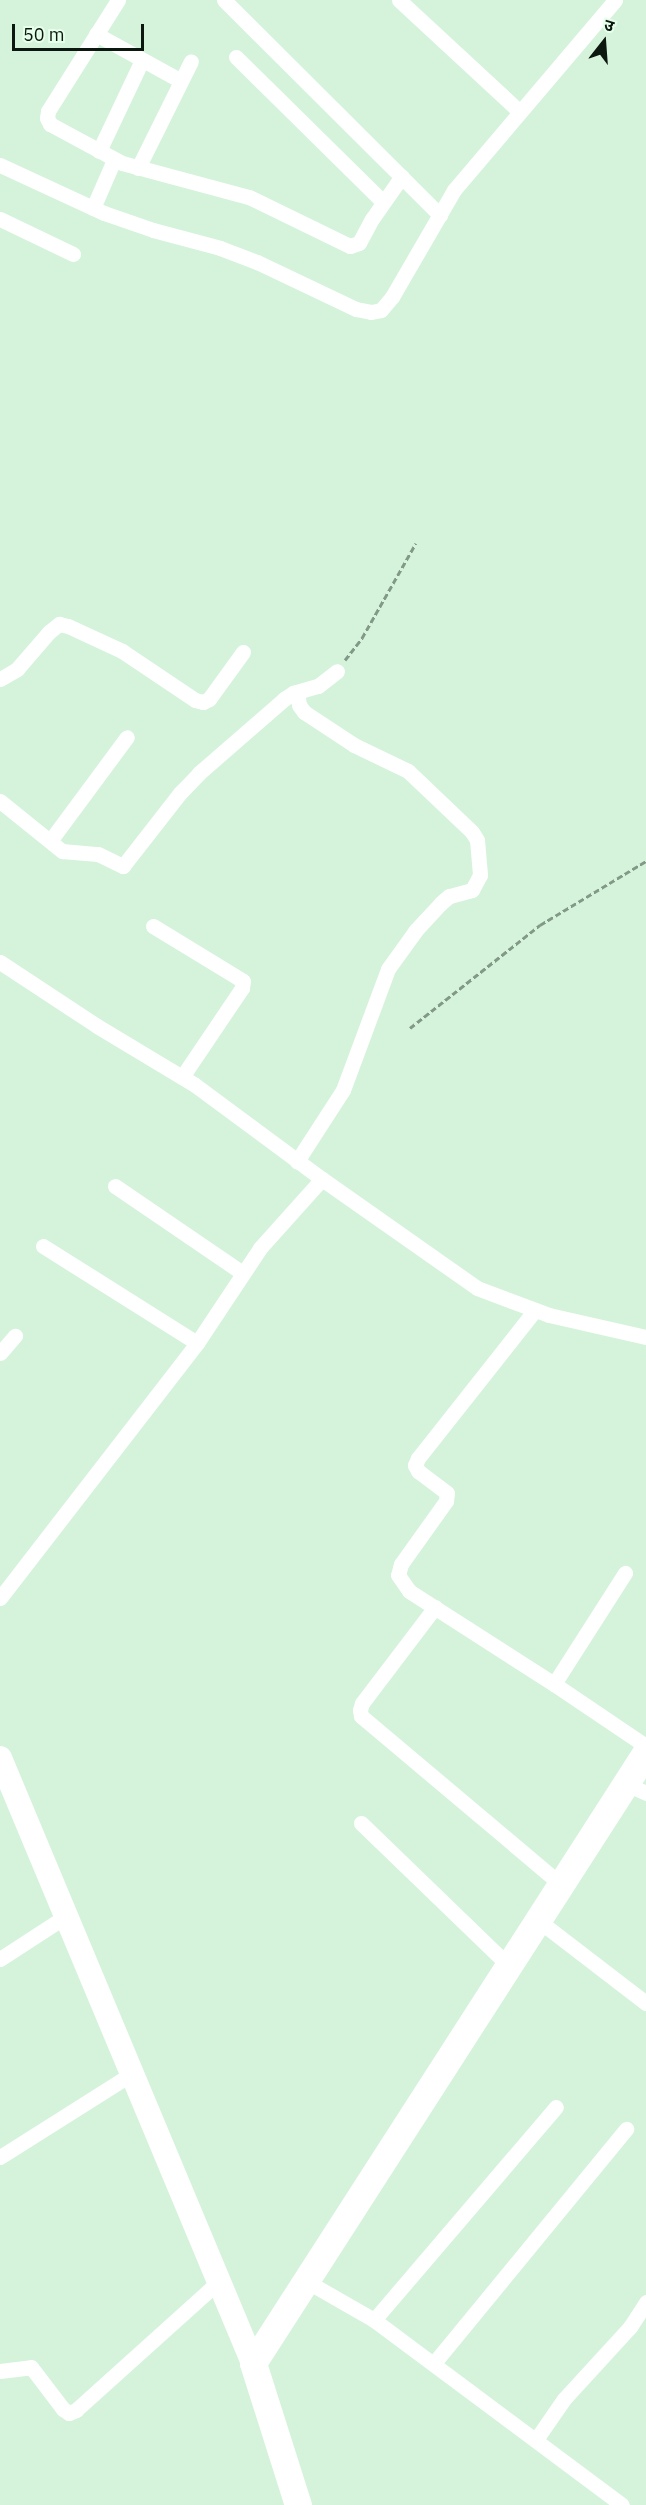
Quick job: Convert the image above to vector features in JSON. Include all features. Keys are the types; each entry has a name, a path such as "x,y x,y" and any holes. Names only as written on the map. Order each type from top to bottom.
{"highway":[{"path":"298,2505 253,2363 562,1885 636,1789 646,1752"}],"main road":[{"path":"0,1758 134,2073 253,2363"}],"street":[{"path":"118,0 48,111 47,118 50,124 114,160 249,197 350,246 359,243 383,202 402,176"},
{"path":"224,0 440,214"},
{"path":"399,0 519,111"},
{"path":"0,165 93,208 153,231 229,251 356,309 371,312 381,309 392,297 454,190 615,0"},
{"path":"96,34 181,81"},
{"path":"236,57 383,202"},
{"path":"99,151 142,60"},
{"path":"138,168 191,62"},
{"path":"93,208 114,160"},
{"path":"0,219 73,254"},
{"path":"0,679 17,669 49,632 59,624 122,651 195,700 203,702 209,699 243,652"},
{"path":"0,801 50,841 69,853 90,852 123,866 180,793 199,773 284,699 297,692 318,686 337,671"},
{"path":"297,692 299,705 304,712 354,745 408,771 472,832 477,840 480,875 472,890 448,896 441,903 416,930 388,969 343,1090 297,1161"},
{"path":"50,841 127,737"},
{"path":"153,926 243,981 242,987 182,1077"},
{"path":"0,962 97,1026 182,1077 477,1288 535,1310 646,1337"},
{"path":"0,1598 197,1342 242,1272 322,1179"},
{"path":"115,1186 242,1272"},
{"path":"44,1246 197,1342"},
{"path":"535,1310 415,1465 418,1471 447,1493 446,1501 400,1564 398,1575 409,1591 554,1683 646,1746"},
{"path":"0,1353 15,1336"},
{"path":"554,1683 625,1573"},
{"path":"435,1608 362,1703 361,1716 562,1885"},
{"path":"361,1823 510,1967"},
{"path":"0,1959 66,1916"},
{"path":"539,1921 646,2003"},
{"path":"0,2157 134,2073"},
{"path":"374,2320 556,2107"},
{"path":"434,2363 626,2129"},
{"path":"306,2281 374,2320 537,2439 622,2505"},
{"path":"0,2359 0,2371 31,2367 63,2409 69,2413 76,2410 219,2283"},
{"path":"537,2439 564,2399 618,2341 646,2302"}],"path":[{"path":"337,671 362,638 416,543"},
{"path":"410,1028 540,925 646,861"}]}
